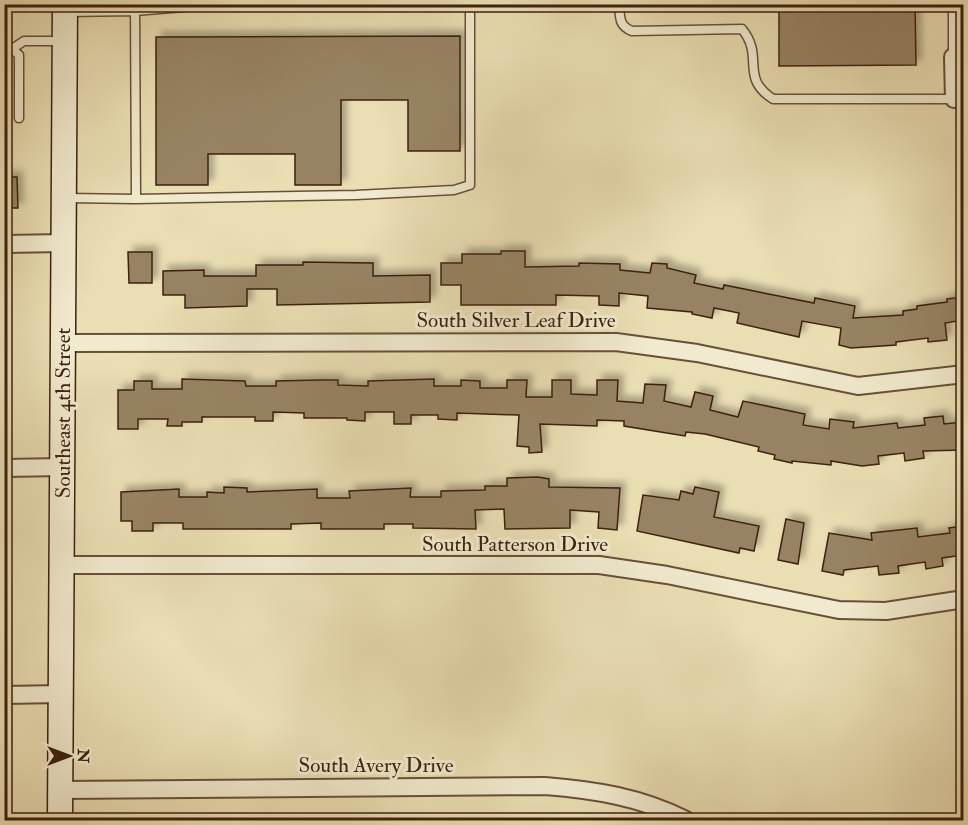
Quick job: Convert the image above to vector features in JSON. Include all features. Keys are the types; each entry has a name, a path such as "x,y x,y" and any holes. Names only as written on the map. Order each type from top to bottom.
{"main road":[{"name":"Southeast 4th Street","path":"60,820 65,8"}],"street":[{"path":"958,59 959,99"},
{"path":"4,244 64,243"},
{"name":"South Silver Leaf Drive","path":"63,343 616,342 697,353 858,386 963,374"},
{"path":"4,468 63,467"},
{"name":"South Patterson Drive","path":"61,565 599,565 667,575 839,610 886,611 963,599"},
{"path":"4,695 61,694"},
{"name":"South Avery Drive","path":"61,790 545,786 610,793 637,800 686,820"}],"lane":[{"path":"65,8 221,4"},
{"path":"64,198 356,195 454,190 471,185 470,5 437,4"},
{"path":"620,4 620,20 624,28 632,31 742,29 751,40 755,83 761,92 773,99 959,99"},
{"path":"953,4 958,59"},
{"path":"135,8 136,199"},
{"path":"8,49 24,40 65,41"},
{"path":"8,49 19,55 19,118"}],"building":[{"path":"779,4 915,4 916,65 779,66"},
{"path":"460,36 460,151 408,151 408,100 341,100 341,185 295,185 295,154 208,154 208,185 156,185 156,37"},
{"path":"4,177 17,177 18,208 4,208"},
{"path":"501,251 525,251 525,267 579,266 579,263 620,264 620,270 650,273 652,263 667,264 667,268 696,275 694,283 723,289 724,285 814,303 815,298 855,306 853,318 903,315 903,311 917,309 917,306 947,302 947,299 963,297 963,320 945,323 947,340 928,342 928,338 896,342 896,345 851,348 839,345 841,328 802,321 799,337 737,323 739,313 714,308 712,318 692,314 692,312 647,308 648,296 619,293 619,306 599,305 599,296 556,295 556,305 461,305 461,285 441,285 441,263 462,263 462,254 501,254"},
{"path":"128,252 152,252 152,283 129,283"},
{"path":"303,262 373,263 373,276 430,275 430,302 277,305 277,289 247,289 247,306 185,308 185,295 163,295 163,271 204,270 204,276 256,276 256,265 303,265"},
{"path":"182,379 245,381 246,386 276,386 276,381 338,380 338,385 368,386 368,381 434,379 434,386 461,386 461,380 480,381 480,388 507,388 507,380 527,380 526,397 552,397 552,380 571,380 571,394 597,395 597,380 618,380 617,401 643,403 645,384 666,385 664,401 691,407 695,392 713,396 710,410 738,417 743,401 805,414 803,425 829,429 830,419 854,422 853,428 897,423 898,428 925,425 924,418 943,416 944,424 962,422 963,450 923,451 924,458 905,461 904,453 878,456 879,464 862,466 831,461 831,465 792,461 792,463 774,459 775,455 758,451 759,447 705,434 686,432 685,436 624,426 624,421 597,420 597,426 540,424 542,452 529,453 529,447 517,446 519,415 457,413 457,420 438,419 438,415 411,415 411,424 394,424 394,412 365,412 365,421 347,420 347,418 304,418 304,413 273,412 273,421 255,421 255,417 202,417 202,422 182,422 182,426 167,426 168,419 138,419 138,429 118,429 118,390 134,390 134,381 152,381 152,389 182,389"},
{"path":"507,478 549,479 549,487 620,488 617,530 598,528 599,512 570,510 570,528 505,529 504,509 475,510 476,529 413,528 413,524 384,524 384,529 321,529 321,523 291,524 291,529 183,529 183,523 153,523 153,531 132,531 132,521 121,521 121,492 179,489 179,497 207,497 207,492 224,493 224,487 247,488 247,492 317,489 317,498 350,498 349,491 411,488 410,497 441,497 441,491 485,490 485,486 507,486"},
{"path":"695,487 719,492 714,517 759,526 754,551 740,548 739,553 637,531 643,495 679,500 681,491 693,494"},
{"path":"786,519 804,523 798,564 778,560"},
{"path":"963,526 963,555 942,558 943,566 926,569 925,562 898,566 899,573 879,575 878,566 844,570 843,575 822,571 829,533 872,540 871,533 917,528 918,537 950,533 949,528"}]}
